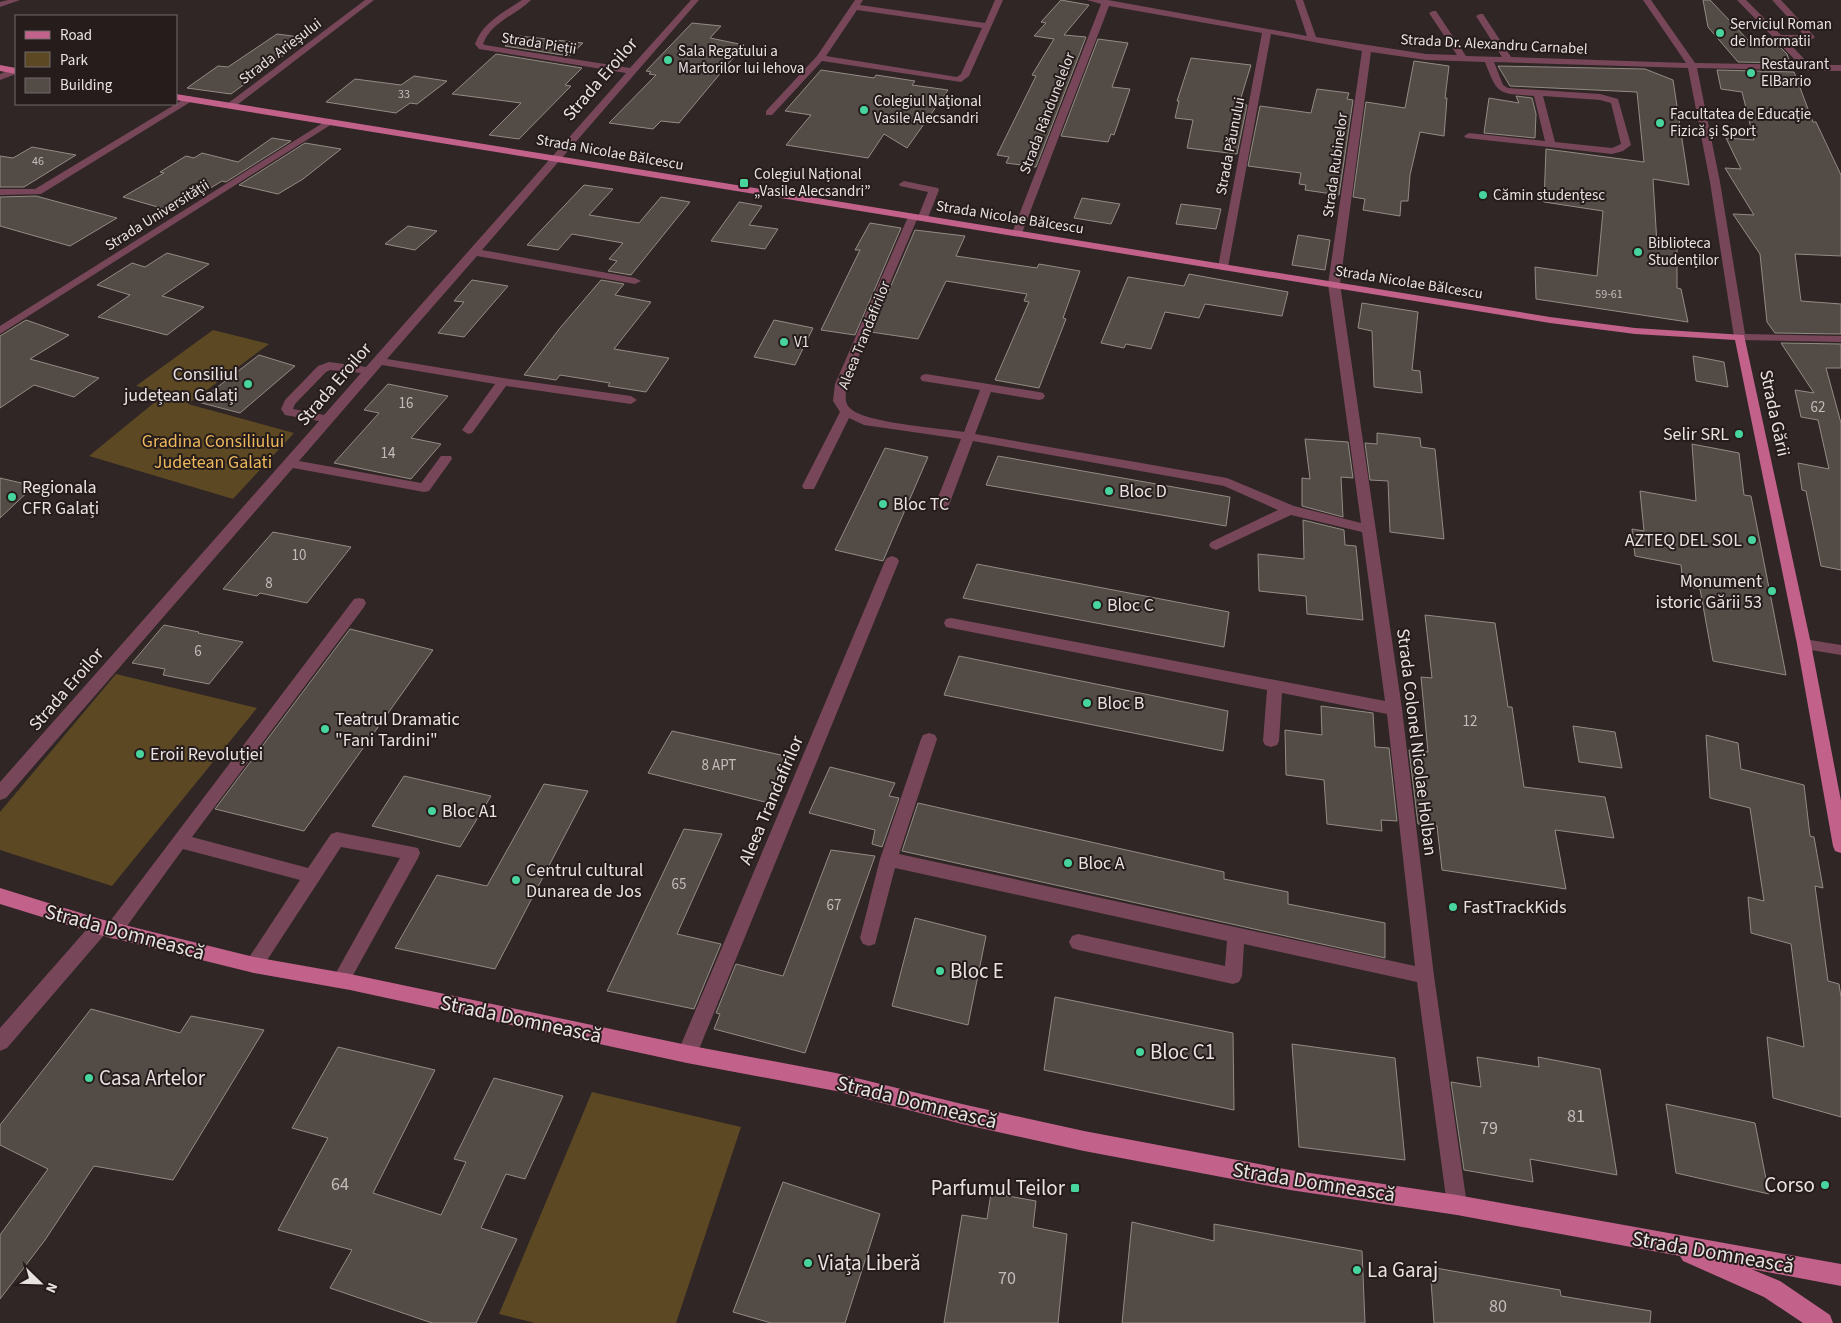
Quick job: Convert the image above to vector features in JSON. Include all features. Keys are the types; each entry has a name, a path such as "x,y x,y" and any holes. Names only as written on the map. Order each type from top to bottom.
{"main road":[{"path":"0,68 15,71"},
{"name":"Strada Nicolae Bălcescu","path":"178,97 1587,325 1666,333 1740,336"},
{"name":"Strada Gării","path":"1740,336 1804,644 1841,846"},
{"name":"Strada Domnească","path":"0,896 106,929 254,965 341,980 687,1054 836,1082 962,1114 1122,1149 1290,1180 1457,1206 1841,1275"},
{"path":"1666,1244 1772,1289 1822,1323"}],"street":[{"path":"0,5 16,0"},
{"name":"Strada Arieșului","path":"230,106 370,0"},
{"name":"Strada Pieții","path":"527,0 487,30 481,36 479,44 482,47 500,51 632,71"},
{"name":"Strada Eroilor","path":"0,793 694,0"},
{"path":"820,58 958,80 966,76 999,0"},
{"name":"Strada Dr. Alexandru Carnabel","path":"1091,0 1312,40 1426,57 1841,68"},
{"path":"1299,0 1312,40"},
{"name":"Strada Gării","path":"1647,0 1692,65 1715,182 1740,336"},
{"path":"1741,0 1807,67"},
{"path":"1776,0 1811,37 1778,38"},
{"name":"Strada Rândunelelor","path":"1017,234 1106,2"},
{"path":"769,113 820,58 857,3 988,26"},
{"path":"1434,13 1464,59"},
{"path":"1480,16 1508,60"},
{"name":"Strada Păunului","path":"1223,267 1267,31"},
{"name":"Strada Rubinelor","path":"1334,284 1367,49"},
{"path":"1469,136 1612,151 1626,145 1615,101 1514,92 1502,88 1488,59"},
{"path":"0,77 15,71"},
{"path":"1538,94 1551,145"},
{"path":"0,192 37,192 189,99"},
{"name":"Strada Universității","path":"0,331 330,122"},
{"name":"Aleea Trandafirilor","path":"904,184 934,190 918,217 841,384 839,401 846,412 864,421 947,433 1227,482 1290,510 1368,529"},
{"path":"472,252 635,281"},
{"name":"Strada Colonel Nicolae Holban","path":"1334,284 1394,709 1425,976 1457,1206"},
{"name":"Strada Nicolae Bălcescu","path":"1740,336 1841,339"},
{"path":"380,361 503,382 630,400"},
{"path":"328,420 289,412 287,409 289,402 322,369 329,366 370,371"},
{"path":"926,378 1039,396"},
{"path":"468,430 503,382"},
{"path":"942,505 987,387"},
{"path":"809,486 846,412"},
{"path":"290,463 424,488 446,459"},
{"path":"1216,545 1290,510"},
{"name":"Aleea Trandafirilor","path":"687,1054 892,561"},
{"path":"0,1042 106,929 179,841 359,603"},
{"path":"951,623 1394,709"},
{"path":"1804,644 1841,650"},
{"path":"1271,741 1275,686"},
{"path":"869,938 890,859 929,739"},
{"path":"254,965 337,839 412,854 341,980"},
{"path":"179,841 312,876"},
{"path":"890,859 1425,976"},
{"path":"1078,942 1233,976 1236,935"}],"green space":[{"name":"Gradina Consiliului Judetean Galati","path":"213,330 269,344 188,404 294,433 233,499 89,456 166,393 136,386"},
{"path":"116,674 257,708 112,886 0,850 0,812"},
{"path":"592,1092 741,1127 676,1323 535,1323 499,1314"}],"building":[{"path":"1061,0 1089,5 1064,35 1086,37 1036,167 1006,163 1009,157 997,155 1036,76 1032,75 1054,39 1034,36 1046,23 1041,22"},
{"name":"Serviciul Roman de Informatii","path":"1703,0 1710,0 1748,40 1756,40 1759,44 1777,44 1787,54 1790,63 1738,62 1708,27"},
{"path":"692,23 721,26 710,38 744,45 679,123 661,121 653,129 609,123 656,75 649,74 651,72 646,71"},
{"path":"277,34 307,38 231,94 187,88 218,66 228,67"},
{"path":"519,36 583,43 569,56 505,46"},
{"path":"1098,39 1128,43 1112,87 1130,89 1114,135 1111,134 1108,142 1061,136"},
{"path":"496,54 582,68 565,85 571,86 519,139 489,135 521,103 452,94"},
{"path":"1191,58 1251,65 1239,104 1247,105 1237,154 1187,148 1193,120 1175,118 1179,101 1177,101"},
{"path":"1414,61 1449,66 1445,98 1447,98 1444,136 1420,132 1410,175 1408,201 1401,201 1400,216 1363,210 1365,199 1353,197 1366,102 1405,108"},
{"path":"1498,66 1645,69 1673,80 1689,185 1653,179 1657,244 1677,247 1677,288 1681,289 1688,322 1536,299 1535,267 1597,276 1603,211 1544,202 1546,149 1644,162 1637,92 1510,86"},
{"path":"821,70 874,78 876,75 915,81 912,85 948,90 907,148 884,134 868,158 786,145 811,115 785,111"},
{"path":"1717,70 1794,72 1813,122 1816,122 1841,175 1841,256 1795,254 1801,301 1841,304 1841,334 1775,333 1767,322 1760,254 1733,214 1754,215 1725,168 1741,169 1726,138 1754,140 1742,92 1721,89"},
{"path":"414,76 447,81 417,104 410,103 396,113 326,102 355,79 401,85"},
{"path":"1317,89 1349,93 1347,99 1353,100 1339,195 1305,190 1306,185 1299,184 1301,173 1248,166 1260,106 1311,113"},
{"path":"1516,96 1532,98 1536,114 1535,138 1484,133 1489,98 1519,103"},
{"path":"272,138 291,141 226,182 222,181 189,201 184,200 168,210 123,197 164,173 160,172 186,156 194,158 202,153 238,162"},
{"path":"305,143 341,149 303,179 278,194 239,185"},
{"path":"32,147 76,155 24,187 0,187 0,156 13,158"},
{"path":"584,185 613,189 589,215 639,223 661,197 690,202 631,275 608,271 617,261 609,259 623,243 572,234 558,250 527,245"},
{"path":"36,196 117,218 70,246 0,226 0,197"},
{"path":"1082,198 1120,204 1111,224 1074,218"},
{"path":"739,202 762,206 749,225 778,229 765,249 711,241"},
{"path":"1181,204 1221,209 1216,229 1176,224"},
{"path":"870,223 901,228 855,335 821,330 860,250 855,250"},
{"path":"408,226 437,231 415,250 385,244"},
{"path":"915,230 965,236 956,256 1037,268 1039,264 1080,271 1063,318 1066,319 1039,388 995,380 1029,302 1024,301 1027,294 946,281 918,339 871,332"},
{"path":"1298,235 1330,240 1325,270 1292,265"},
{"path":"167,253 209,264 162,296 204,307 167,335 98,317 130,295 97,285 132,263 145,267"},
{"path":"1189,274 1288,292 1282,316 1205,304 1199,318 1165,312 1151,349 1126,344 1124,348 1101,343 1128,277 1184,286"},
{"path":"472,280 508,286 464,337 438,333 464,302 454,301"},
{"path":"601,280 624,284 615,295 651,302 614,349 669,358 646,392 608,386 610,383 560,375 556,380 524,375 560,328"},
{"path":"1362,303 1418,312 1412,370 1420,371 1422,393 1374,387 1372,331 1358,328"},
{"path":"26,320 69,335 30,359 99,378 74,397 34,385 0,408 0,336"},
{"name":"V1","path":"774,320 813,328 795,365 754,357"},
{"path":"1781,343 1841,344 1841,368 1826,368 1841,423 1841,570 1821,566 1806,491 1802,490 1798,463 1829,469 1818,420 1801,417 1795,390 1814,393"},
{"name":"Consiliul județean Galați","path":"259,355 295,366 240,413 198,402"},
{"path":"1693,356 1724,362 1728,387 1696,381"},
{"path":"388,384 448,396 411,438 441,444 411,479 334,463 379,413 364,410"},
{"path":"1377,433 1420,438 1421,447 1435,449 1444,539 1390,532 1388,481 1370,480 1365,443 1377,444"},
{"path":"1305,439 1348,442 1353,478 1341,477 1343,517 1302,506 1302,478 1310,479"},
{"path":"1692,444 1739,453 1744,495 1751,496 1786,675 1713,661 1700,589 1683,586 1681,565 1635,556 1632,529 1644,531 1640,491 1696,501"},
{"name":"Bloc TC","path":"885,448 928,457 883,561 835,550"},
{"name":"Bloc D","path":"998,456 1230,497 1226,526 986,485"},
{"name":"Regionala CFR Galați","path":"0,478 34,486 0,518"},
{"path":"1303,520 1344,530 1345,545 1356,546 1363,620 1307,614 1306,596 1259,591 1258,554 1304,559"},
{"path":"273,532 351,547 307,603 260,593 257,596 223,589"},
{"name":"Bloc C","path":"977,564 1229,612 1224,647 963,598"},
{"path":"1425,615 1495,623 1508,707 1512,707 1524,787 1605,797 1614,838 1555,830 1566,889 1442,870 1437,826 1418,824 1409,750 1428,752 1421,677 1432,678"},
{"path":"164,625 243,642 209,684 163,675 165,669 132,663"},
{"name":"Teatrul Dramatic \"Fani Tardini\"","path":"350,629 433,650 304,831 215,809"},
{"name":"Bloc B","path":"959,656 1228,711 1223,751 944,695"},
{"path":"1321,706 1373,713 1375,747 1389,748 1397,821 1381,820 1382,831 1327,824 1324,780 1286,775 1285,730 1322,735"},
{"path":"1573,726 1615,732 1622,768 1579,762"},
{"path":"672,731 790,757 769,803 648,773"},
{"path":"1706,735 1738,743 1741,769 1804,785 1810,836 1814,837 1823,888 1815,886 1828,981 1839,984 1841,997 1841,1117 1773,1098 1767,1037 1804,1047 1791,944 1751,933 1748,897 1764,901 1750,808 1710,798"},
{"path":"830,767 895,783 889,796 899,798 882,847 872,844 875,830 809,813"},
{"name":"Bloc A1","path":"404,776 491,796 460,847 372,826"},
{"name":"Centrul cultural Dunarea de Jos","path":"544,784 588,791 495,969 395,948 437,875 487,886"},
{"name":"Bloc A","path":"918,803 1224,872 1224,879 1288,892 1288,904 1385,923 1385,958 902,851"},
{"path":"684,829 722,834 677,934 721,944 694,1009 607,991"},
{"path":"831,850 875,856 805,1053 714,1029 720,1014 716,1013 736,964 783,976"},
{"name":"Bloc E","path":"915,918 986,936 968,1025 892,1006"},
{"name":"Bloc C1","path":"1055,997 1233,1033 1234,1110 1044,1070"},
{"path":"91,1009 180,1033 191,1016 264,1030 173,1180 94,1166 45,1240 0,1299 0,1235 48,1169 0,1145 0,1125"},
{"path":"1292,1044 1395,1058 1405,1160 1299,1147"},
{"path":"338,1047 435,1070 373,1193 441,1215 466,1162 454,1159 494,1078 563,1096 525,1179 506,1174 481,1228 517,1239 476,1323 432,1323 330,1288 352,1250 278,1230 328,1138 292,1128"},
{"path":"1477,1057 1539,1067 1538,1057 1600,1069 1617,1175 1530,1159 1533,1182 1464,1170 1451,1082 1481,1087"},
{"path":"1666,1104 1755,1123 1769,1194 1676,1173"},
{"name":"Viața Liberă","path":"783,1182 880,1214 845,1323 771,1323 733,1312"},
{"path":"991,1193 1036,1201 1033,1227 1067,1234 1058,1323 944,1323 962,1215 987,1219"},
{"path":"1132,1222 1214,1241 1214,1224 1362,1251 1365,1323 1122,1323"},
{"path":"1430,1267 1560,1290 1561,1296 1651,1311 1650,1323 1434,1323"}],"place":[{"name":"Serviciul Roman de Informatii","path":"1720,33"},
{"name":"Sala Regatului a Martorilor lui Iehova","path":"668,60"},
{"name":"Restaurant ElBarrio","path":"1751,73"},
{"name":"Colegiul Național Vasile Alecsandri","path":"864,110"},
{"name":"Facultatea de Educație Fizică și Sport","path":"1660,123"},
{"name":"Colegiul Național „Vasile Alecsandri”","path":"744,183"},
{"name":"Cămin studențesc","path":"1483,195"},
{"name":"Biblioteca Studenților","path":"1638,252"},
{"name":"V1","path":"784,342"},
{"name":"Consiliul județean Galați","path":"248,384"},
{"name":"Selir SRL","path":"1739,434"},
{"name":"Bloc D","path":"1109,491"},
{"name":"Regionala CFR Galați","path":"12,497"},
{"name":"Bloc TC","path":"883,504"},
{"name":"AZTEQ DEL SOL","path":"1752,540"},
{"name":"Monument istoric Gării 53","path":"1772,591"},
{"name":"Bloc C","path":"1097,605"},
{"name":"Bloc B","path":"1087,703"},
{"name":"Teatrul Dramatic \"Fani Tardini\"","path":"325,729"},
{"name":"Eroii Revoluției","path":"140,754"},
{"name":"Bloc A1","path":"432,811"},
{"name":"Bloc A","path":"1068,863"},
{"name":"Centrul cultural Dunarea de Jos","path":"516,880"},
{"name":"FastTrackKids","path":"1453,907"},
{"name":"Bloc E","path":"940,971"},
{"name":"Bloc C1","path":"1140,1052"},
{"name":"Casa Artelor","path":"89,1078"},
{"name":"Corso","path":"1825,1185"},
{"name":"Parfumul Teilor","path":"1075,1188"},
{"name":"Viața Liberă","path":"808,1263"},
{"name":"La Garaj","path":"1357,1270"}]}
